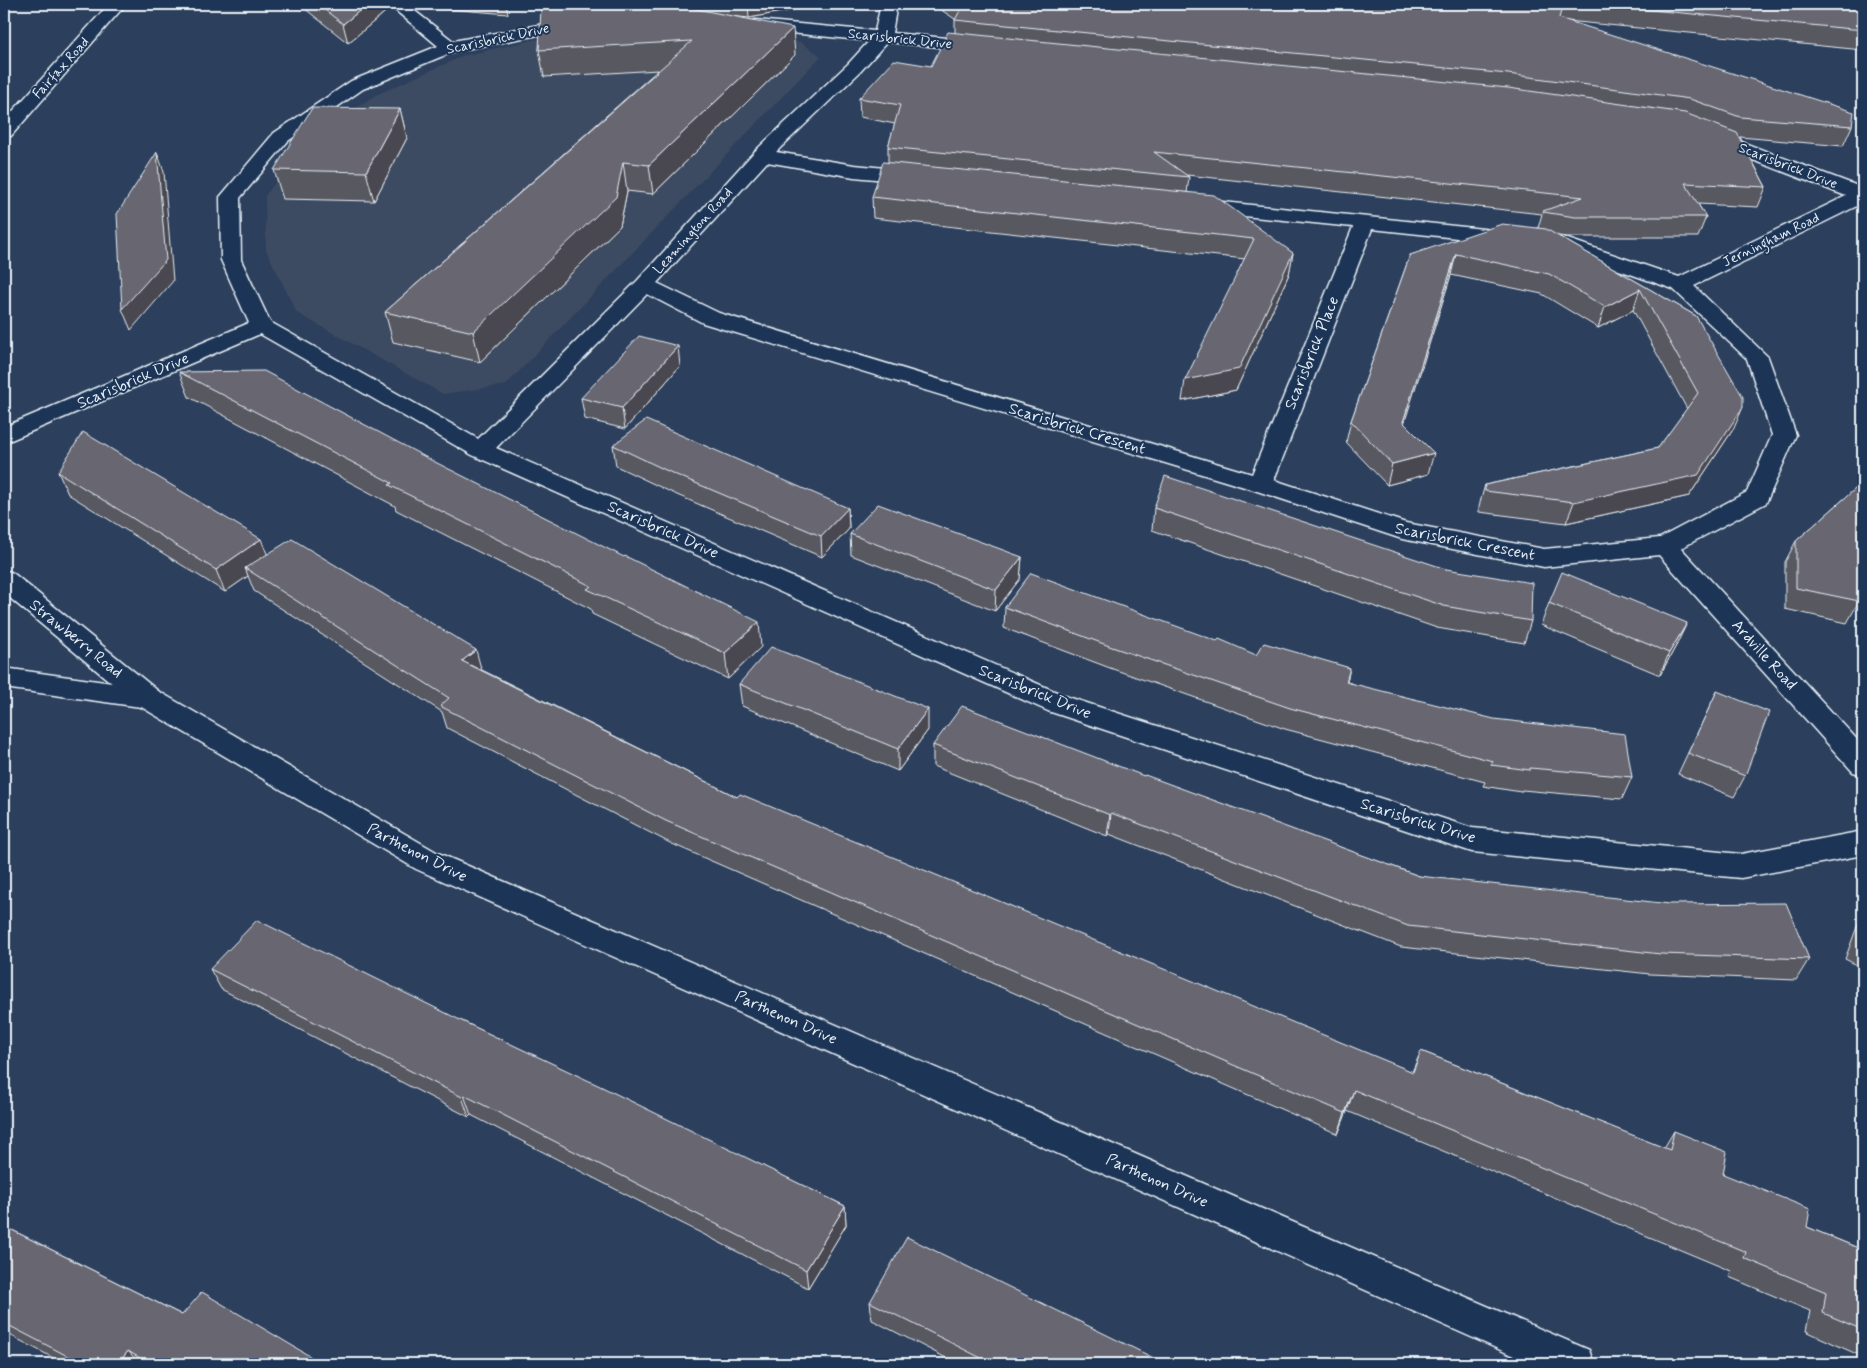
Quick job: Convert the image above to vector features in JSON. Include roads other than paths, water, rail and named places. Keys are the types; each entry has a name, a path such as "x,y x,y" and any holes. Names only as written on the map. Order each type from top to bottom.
{"street":[{"name":"Fairfax Road","path":"4,132 118,4"},
{"path":"396,4 450,48"},
{"path":"882,37 888,4"},
{"name":"Scarisbrick Drive","path":"589,22 570,23 450,48 357,85 281,137 230,197 231,260 261,326 480,450 1058,704 1472,840 1741,866 1863,843"},
{"name":"Scarisbrick Drive","path":"744,24 998,48"},
{"name":"Leamington Road","path":"480,450 644,284 762,155 854,68 882,37"},
{"name":"Scarisbrick Drive","path":"1692,130 1863,195"},
{"path":"762,155 854,170 932,178"},
{"name":"Jerningham Road","path":"1680,285 1863,195"},
{"name":"Scarisbrick Crescent","path":"644,284 711,318 1260,484 1402,531 1544,558 1665,546 1757,497 1784,435 1757,357 1680,285 1562,242 1178,203"},
{"name":"Scarisbrick Place","path":"1260,484 1365,222"},
{"name":"Scarisbrick Drive","path":"4,436 261,326"},
{"name":"Ardville Road","path":"1665,546 1863,764"},
{"name":"Strawberry Road","path":"4,579 148,698"},
{"name":"Parthenon Drive","path":"4,678 148,698 427,861 1575,1364"}]}
